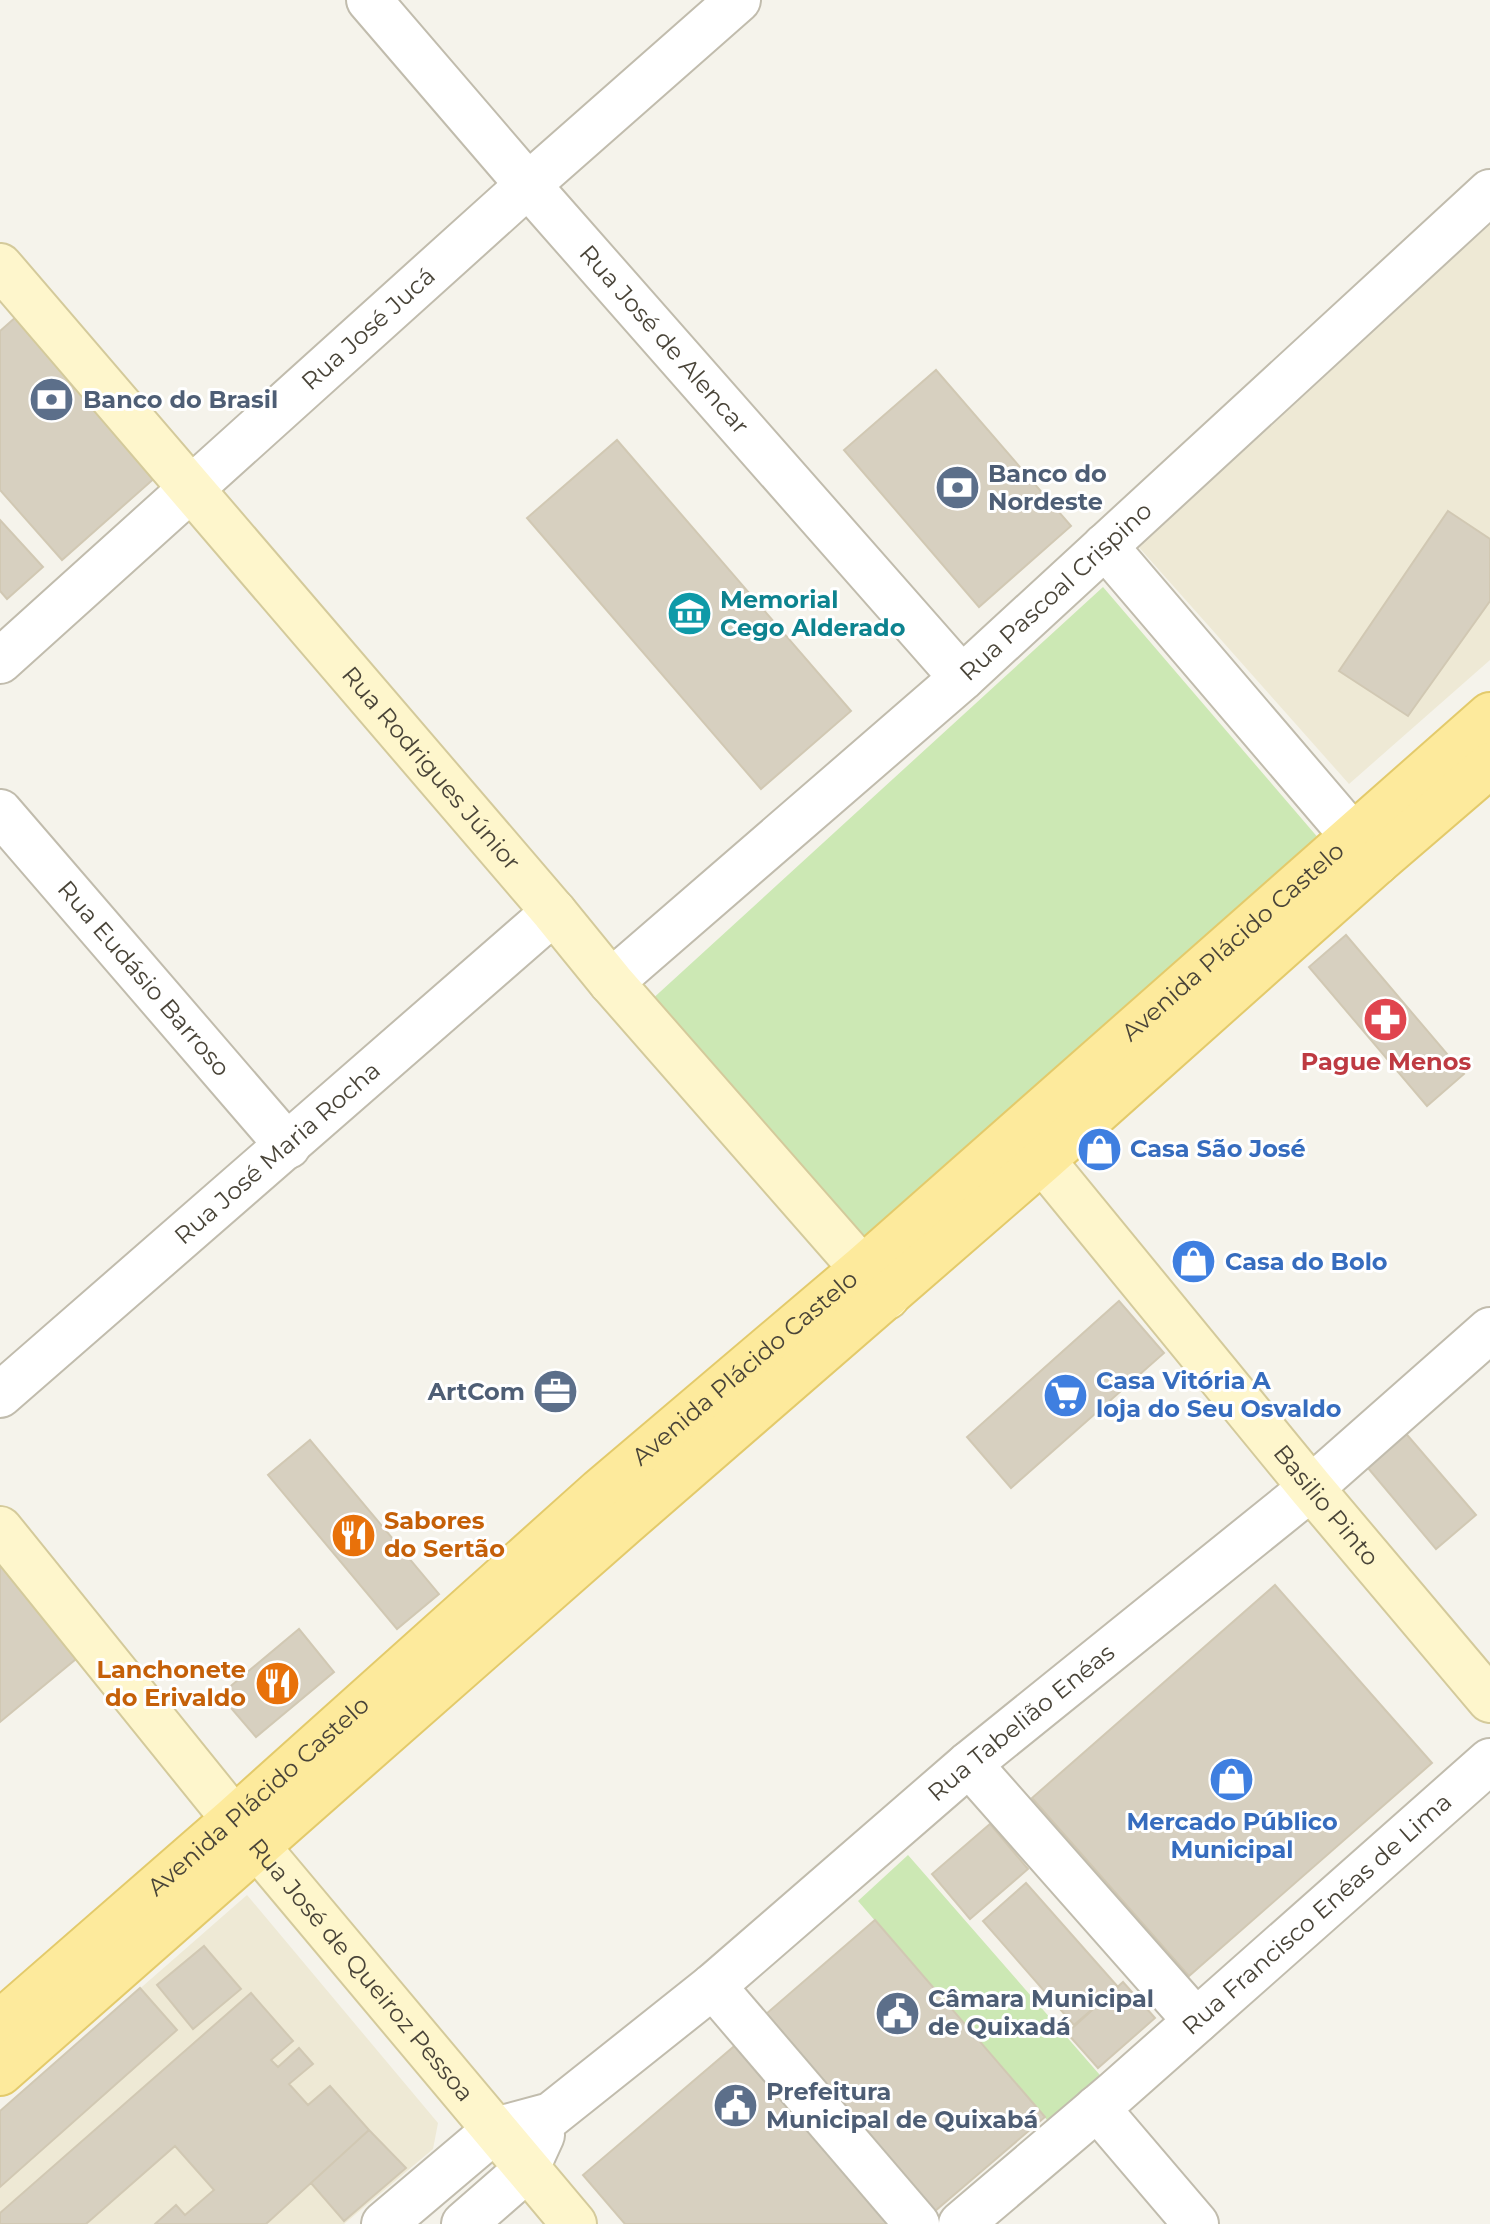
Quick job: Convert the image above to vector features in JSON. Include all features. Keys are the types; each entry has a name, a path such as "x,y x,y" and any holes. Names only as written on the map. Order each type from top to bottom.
{"main road":[{"name":"Rua Rodrigues Júnior","path":"0,266 611,982 875,1282"},
{"name":"Avenida Plácido Castelo","path":"0,2073 600,1491 875,1282 1364,850 1490,715"},
{"name":"Avenida Plácido Castelo","path":"1364,850 1490,765"},
{"name":"Basilio Pinto","path":"1030,1146 1490,1700"},
{"name":"Rua José de Queiroz Pessoa","path":"0,1529 246,1833 574,2224"},
{"name":"Avenida Plácido Castelo","path":"0,2023 246,1833"}],"street":[{"name":"Rua José de Alencar","path":"369,0 962,678"},
{"name":"Rua José Jucá","path":"0,661 738,0"},
{"name":"Rua Pascoal Crispino","path":"611,982 962,678 1490,192"},
{"path":"1105,546 1364,850"},
{"name":"Rua Eudásio Barroso","path":"0,812 288,1146"},
{"name":"Rua José Maria Rocha","path":"0,1395 554,912"},
{"name":"Rua Tabelião Enéas","path":"551,2115 713,1986 969,1764 1311,1488 1490,1330"},
{"name":"Rua Francisco Enéas de Lima","path":"961,2224 1490,1761"},
{"path":"969,1764 1196,2021"},
{"path":"713,1986 917,2224"},
{"path":"1097,2108 1196,2224"},
{"path":"384,2224 495,2130 551,2115"},
{"path":"464,2224 526,2170 551,2115"}],"shaded area":[{"path":"1490,220 1490,660 1349,784 1128,535"},
{"path":"247,1895 438,2123 433,2149 344,2224 0,2224 0,2111"}],"green space":[{"path":"1103,587 1320,840 860,1242 649,1002"},
{"path":"908,1855 1106,2082 1053,2127 858,1901"}],"building":[{"name":"Banco do Brasil","path":"25,309 166,468 62,560 0,490 0,331"},
{"name":"Banco do Nordeste","path":"936,370 1071,526 979,607 844,450"},
{"name":"Memorial Cego Alderado","path":"617,440 851,711 761,789 527,518"},
{"path":"1448,511 1490,539 1490,601 1408,716 1339,671"},
{"path":"0,520 43,567 7,599 0,591"},
{"name":"Pague Menos","path":"1346,935 1464,1074 1427,1106 1309,967"},
{"name":"Casa Vitória A loja do Seu Osvaldo","path":"1119,1301 1164,1353 1011,1488 967,1437"},
{"path":"1402,1429 1476,1515 1436,1549 1363,1462"},
{"name":"Sabores do Sertão","path":"310,1440 439,1594 397,1629 268,1475"},
{"path":"0,1544 88,1649 0,1722"},
{"name":"Mercado Público Municipal","path":"1275,1585 1432,1763 1189,1976 1032,1798"},
{"name":"Lanchonete do Erivaldo","path":"299,1629 334,1672 256,1737 220,1695"},
{"path":"990,1824 1028,1869 970,1919 932,1874"},
{"path":"1026,1883 1118,1987 1074,2025 983,1921"},
{"path":"875,1920 1045,2117 928,2217 758,2021"},
{"path":"204,1946 241,1989 193,2029 157,1985"},
{"path":"1123,1982 1155,2018 1098,2068 1067,2033"},
{"path":"140,1988 177,2030 0,2187 0,2111"},
{"path":"251,1993 293,2041 271,2060 278,2067 299,2048 313,2064 289,2084 308,2105 330,2086 369,2130 266,2224 155,2224 176,2205 185,2215 214,2190 175,2146 86,2224 0,2224 0,2213"},
{"name":"Prefeitura Municipal de Quixabá","path":"745,2037 906,2224 625,2224 583,2175"},
{"path":"369,2130 406,2168 344,2221 311,2183"}],"place":[{"name":"Banco do Brasil","path":"52,400"},
{"name":"Banco do Nordeste","path":"957,488"},
{"name":"Memorial Cego Alderado","path":"689,614"},
{"name":"Pague Menos","path":"1386,1020"},
{"name":"Casa São José","path":"1099,1149"},
{"name":"Casa do Bolo","path":"1194,1262"},
{"name":"ArtCom","path":"556,1392"},
{"name":"Casa Vitória A loja do Seu Osvaldo","path":"1065,1395"},
{"name":"Sabores do Sertão","path":"353,1535"},
{"name":"Lanchonete do Erivaldo","path":"277,1684"},
{"name":"Mercado Público Municipal","path":"1232,1780"},
{"name":"Câmara Municipal de Quixadá","path":"897,2013"},
{"name":"Prefeitura Municipal de Quixabá","path":"735,2106"}]}
